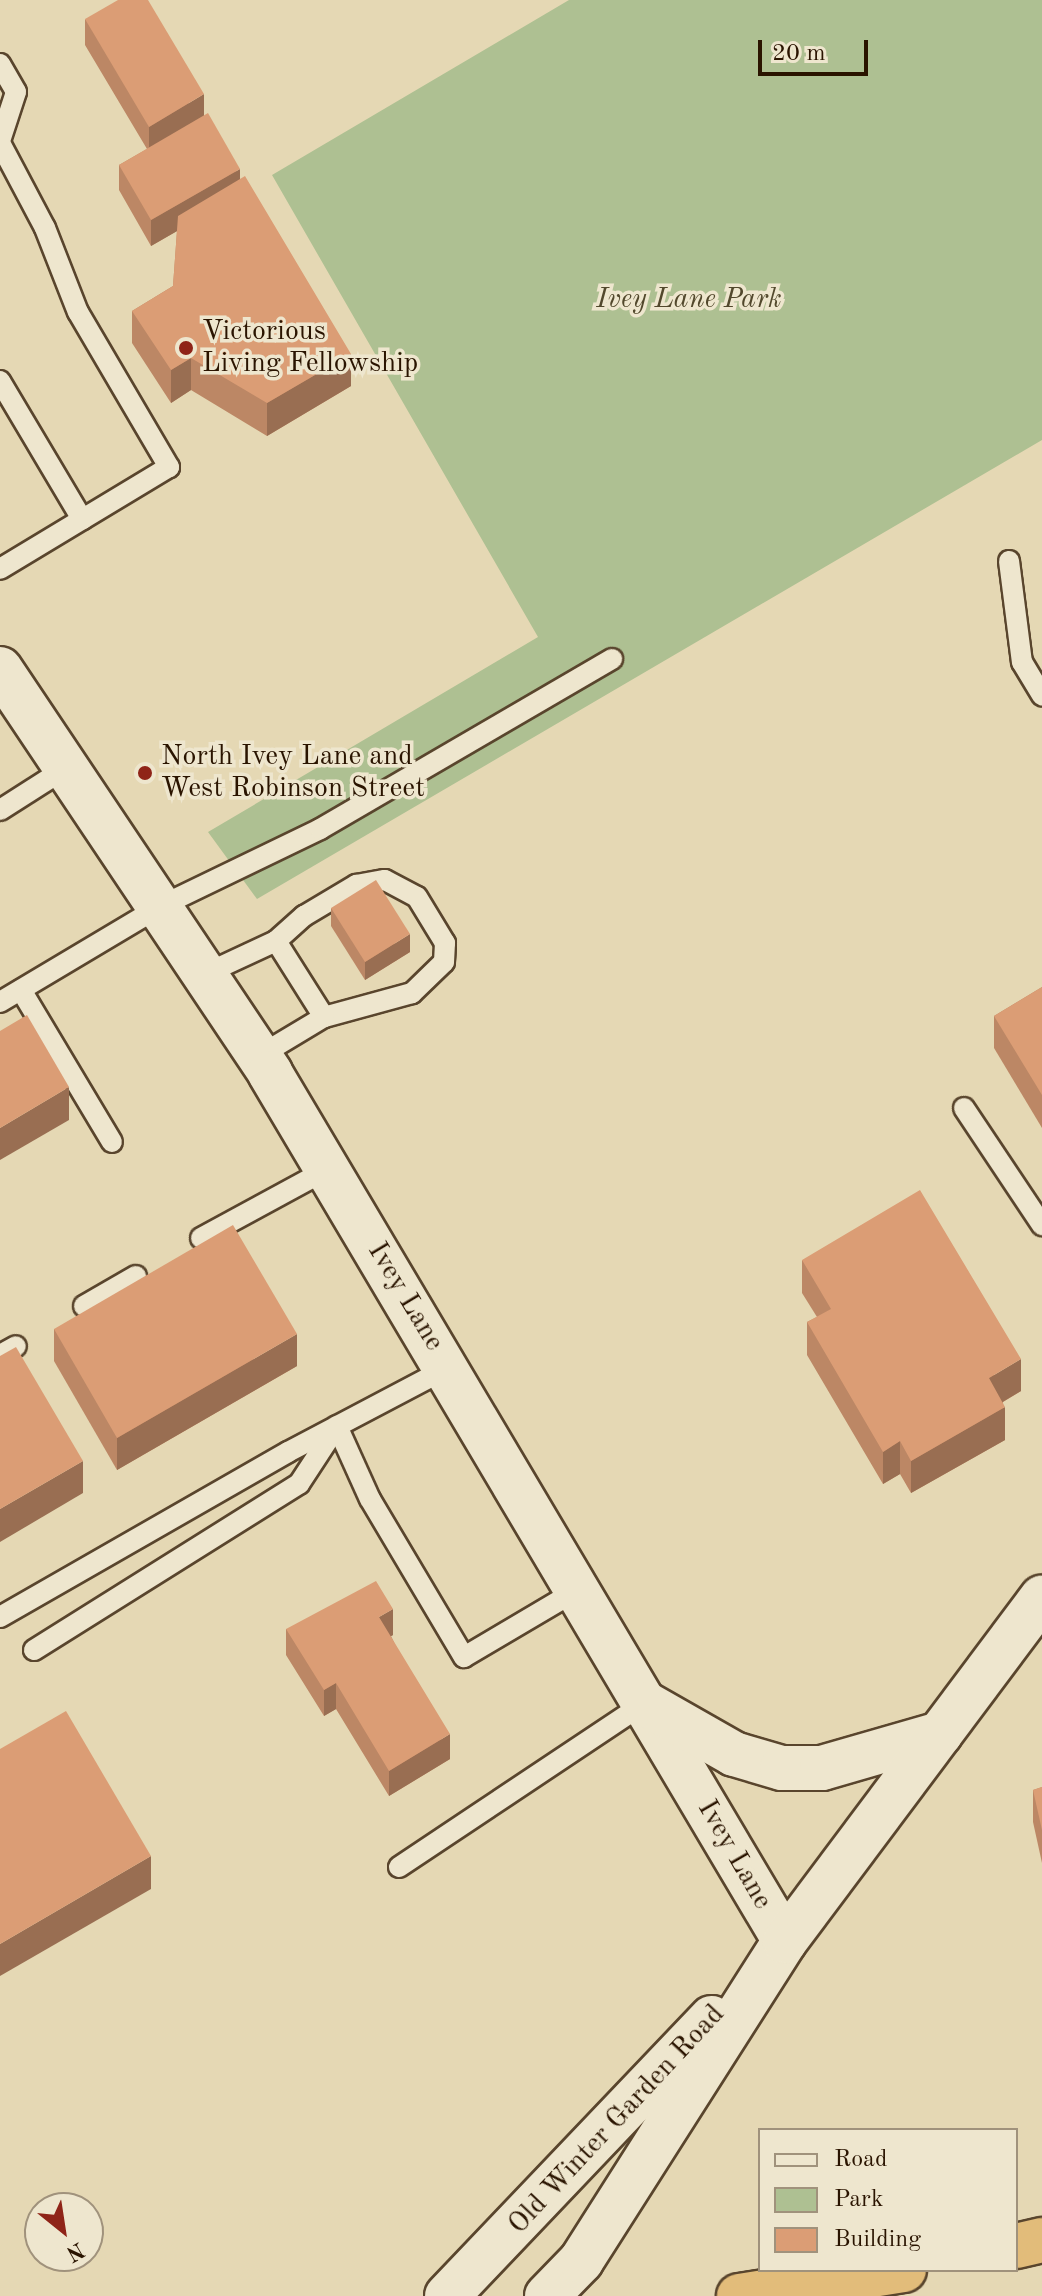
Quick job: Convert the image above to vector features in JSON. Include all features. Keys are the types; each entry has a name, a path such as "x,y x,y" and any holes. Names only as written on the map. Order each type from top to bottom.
{"highway":[{"path":"1018,2246 1042,2240"},
{"path":"739,2296 891,2272"}],"main road":[{"name":"Ivey Lane","path":"0,669 259,1056 579,1589 785,1941"},
{"name":"Old Winter Garden Road","path":"547,2296 581,2261 785,1941 1042,1597"},
{"path":"645,1703 734,1754 782,1768 822,1768 940,1734"},
{"name":"Old Winter Garden Road","path":"447,2296 785,1941"}],"lane":[{"path":"0,64 16,92 0,142 45,228 78,312 169,467 0,569"},
{"path":"0,381 82,519"},
{"path":"1009,561 1022,662 1042,695"},
{"path":"0,1002 161,906 320,829 612,659"},
{"path":"0,810 66,768"},
{"path":"205,974 276,941 304,916 356,885 385,880 417,897 445,943 444,962 412,993 324,1017 259,1056"},
{"path":"276,941 324,1017"},
{"path":"21,990 112,1142"},
{"path":"964,1108 1042,1225"},
{"path":"201,1238 328,1169"},
{"path":"84,1306 136,1276"},
{"path":"0,1617 337,1426 447,1368"},
{"path":"337,1426 370,1499 464,1657 579,1589"},
{"path":"34,1650 299,1484 337,1426"},
{"path":"399,1867 645,1703"}],"green space":[{"name":"Ivey Lane Park","path":"569,0 1042,0 1042,440 257,899 208,832 538,637 272,175"}],"building":[{"path":"118,0 148,0 204,94 149,127 85,19"},
{"path":"208,113 240,169 151,220 119,165"},
{"path":"245,176 351,354 267,403 191,358 171,370 132,311 173,286 178,216"},
{"path":"376,880 410,934 365,962 331,908"},
{"path":"1042,987 1042,1095 994,1016"},
{"path":"27,1015 69,1087 0,1128 0,1031"},
{"path":"920,1190 1021,1359 989,1378 1005,1407 911,1461 900,1441 883,1452 807,1322 831,1309 802,1260"},
{"path":"233,1225 297,1334 117,1438 54,1329"},
{"path":"16,1347 83,1461 0,1509 0,1356"},
{"path":"376,1581 393,1609 379,1617 450,1734 389,1771 336,1683 324,1690 286,1629"},
{"path":"66,1711 151,1856 0,1944 0,1749"},
{"path":"1042,1787 1042,1830 1033,1790"}],"place":[{"name":"Victorious Living Fellowship","path":"186,348"},
{"name":"North Ivey Lane and West Robinson Street","path":"145,773"}]}
